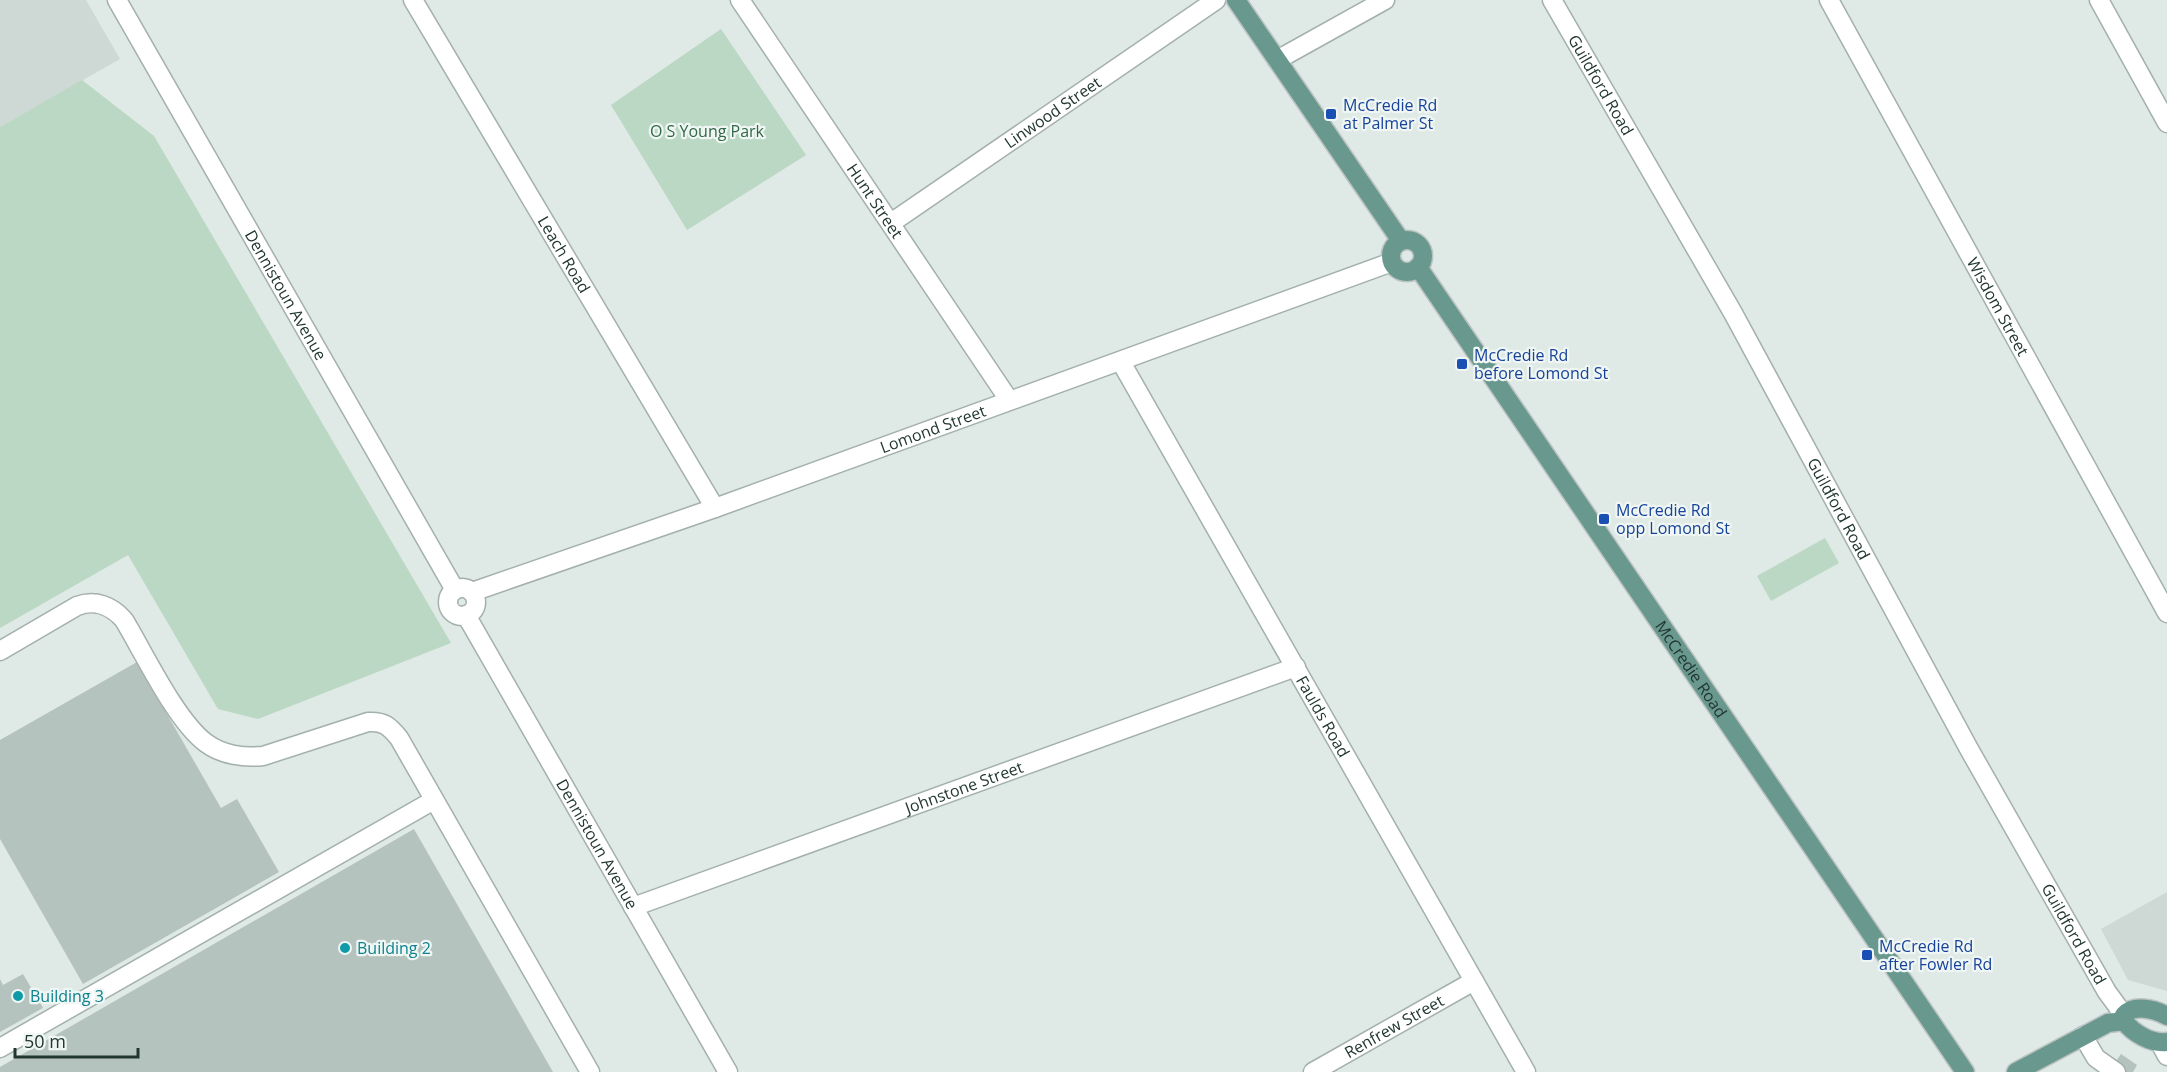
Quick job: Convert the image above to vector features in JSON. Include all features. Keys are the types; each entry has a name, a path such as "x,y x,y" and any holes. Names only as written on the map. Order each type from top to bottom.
{"main road":[{"path":"1236,0 1401,241"},
{"path":"1401,241 1413,241 1420,248 1422,258 1418,267 1410,271 1403,271 1392,262 1392,250 1401,241"},
{"name":"McCredie Road","path":"1418,267 1965,1072"},
{"path":"2016,1072 2108,1023 2124,1018 2133,1009 2141,1008 2167,1016"},
{"path":"2124,1018 2137,1033 2165,1047"}],"street":[{"name":"Dennistoun Avenue","path":"117,0 463,591 475,596 476,606 466,615 728,1072"},
{"name":"Leach Road","path":"413,0 715,508"},
{"name":"Hunt Street","path":"740,0 1009,400"},
{"name":"Linwood Street","path":"891,223 1216,0"},
{"path":"1277,60 1385,0"},
{"name":"Guildford Road","path":"1552,0 1733,313 1975,759 2124,1018"},
{"name":"Wisdom Street","path":"1829,0 2167,613"},
{"path":"2098,0 2167,123"},
{"name":"Lomond Street","path":"463,591 715,508 1392,262"},
{"name":"Faulds Road","path":"1120,362 1526,1072"},
{"path":"0,651 77,606 88,603 105,606 124,620 178,712 207,744 248,758 263,756 368,722 387,724 399,738 590,1072"},
{"name":"Johnstone Street","path":"633,907 1296,667"},
{"path":"0,1048 434,800"},
{"name":"Renfrew Street","path":"1313,1072 1474,981"},
{"path":"2084,1036 2096,1058 2116,1072"}],"shaded area":[{"path":"0,0 86,0 120,59 0,127"},
{"path":"2167,892 2167,991 2128,980 2101,929"}],"green space":[{"name":"O S Young Park","path":"721,29 806,155 687,230 611,105"},
{"path":"82,80 154,136 451,643 258,719 218,709 128,555 0,628 0,127"},
{"path":"1825,538 1839,563 1771,601 1757,576"}],"building":[{"path":"137,662 221,808 237,799 279,872 83,984 0,839 0,740"},
{"name":"Building 2","path":"414,829 553,1072 0,1072 0,1067"},
{"name":"Building 3","path":"23,974 43,1008 0,1032 0,979 3,985"},
{"path":"2121,1054 2137,1065 2133,1072 2120,1072 2112,1067"}],"place":[{"name":"McCredie Rd at Palmer St","path":"1331,114"},
{"name":"McCredie Rd before Lomond St","path":"1462,364"},
{"name":"McCredie Rd opp Lomond St","path":"1604,519"},
{"name":"Building 2","path":"345,948"},
{"name":"McCredie Rd after Fowler Rd","path":"1867,955"},
{"name":"Building 3","path":"18,996"}]}
